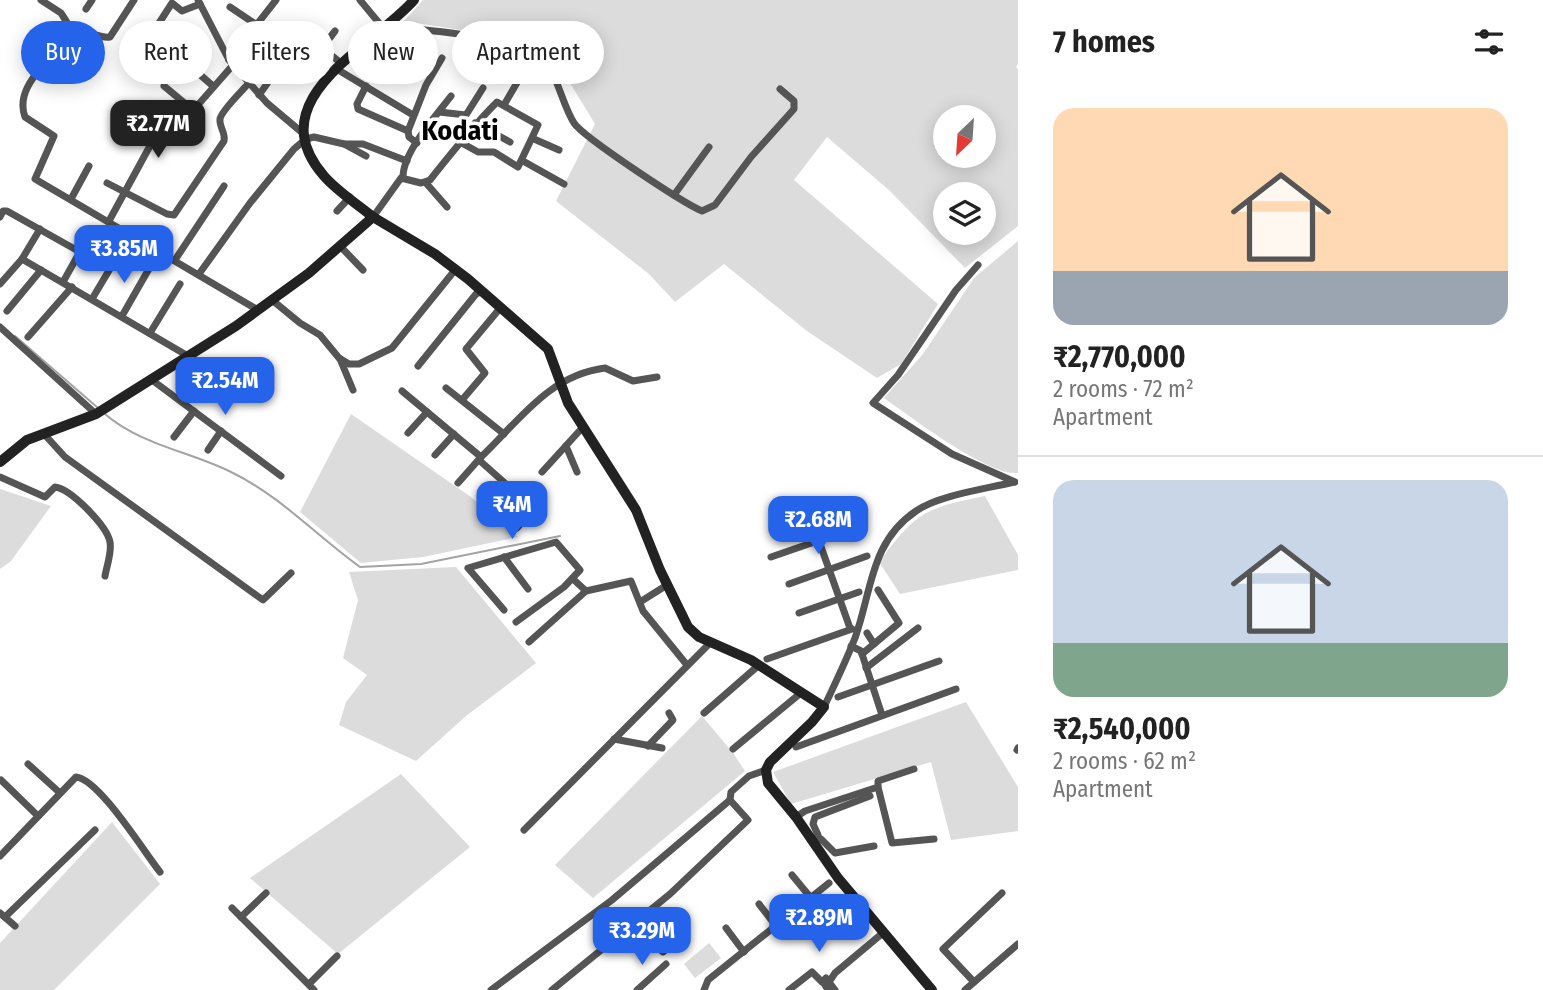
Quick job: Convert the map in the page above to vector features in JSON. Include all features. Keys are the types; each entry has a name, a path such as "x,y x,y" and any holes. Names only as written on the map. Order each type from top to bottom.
{"street":[{"path":"41,0 61,13 65,21"},
{"path":"86,9 92,0"},
{"path":"105,38 110,37 134,0"},
{"path":"360,0 380,21"},
{"path":"392,21 414,0"},
{"path":"158,21 170,1 182,11 199,2 226,53"},
{"path":"260,21 275,1"},
{"path":"230,7 251,21"},
{"path":"335,31 322,48 338,66 413,115"},
{"path":"348,58 313,96 305,120 305,137 309,150 324,176 373,217 483,291 548,349 568,403 636,510 667,585 688,627 710,643 763,662 824,706"},
{"path":"417,143 409,137 408,131 413,115 442,58"},
{"path":"164,86 192,107 197,106 226,69"},
{"path":"32,84 23,100 25,117 33,125 54,136 34,175 35,180 258,310"},
{"path":"107,183 167,214 174,215 224,141 225,134 220,122 222,115 247,84"},
{"path":"249,84 305,137 344,144 363,144 407,161"},
{"path":"259,95 267,84"},
{"path":"504,104 516,84"},
{"path":"555,84 575,124 674,195 702,211 715,205 751,157 794,108 794,101 780,89"},
{"path":"366,86 357,104 358,109 408,131"},
{"path":"439,112 466,115 483,88"},
{"path":"0,462 16,446 96,414 152,380 258,310 341,246 373,217 403,178 407,161 417,143 451,96"},
{"path":"426,183 475,123 497,102 537,123 539,128 518,167 494,152 478,152 460,142"},
{"path":"109,221 161,126 162,118 148,110"},
{"path":"475,123 510,142"},
{"path":"161,126 182,137"},
{"path":"199,274 250,203 305,137"},
{"path":"534,139 559,150"},
{"path":"344,144 366,156"},
{"path":"674,195 709,147"},
{"path":"523,161 564,184"},
{"path":"71,199 89,166"},
{"path":"403,178 426,183 447,207"},
{"path":"175,260 224,186"},
{"path":"337,211 350,197"},
{"path":"0,217 3,211 7,211 80,252"},
{"path":"0,284 22,259 40,229"},
{"path":"63,282 91,232"},
{"path":"92,299 126,242"},
{"path":"341,246 363,270"},
{"path":"22,259 188,356"},
{"path":"978,265 956,290 898,375 873,403 952,454 1017,482"},
{"path":"122,316 150,267"},
{"path":"7,311 41,270"},
{"path":"272,300 320,335 340,358 349,364 359,365 387,351 455,270"},
{"path":"150,333 180,284"},
{"path":"28,337 72,287"},
{"path":"418,366 476,294 483,291"},
{"path":"462,400 485,373 466,349 501,307"},
{"path":"0,327 96,414"},
{"path":"340,358 353,390"},
{"path":"458,483 541,396 560,382 605,369 633,381 657,377"},
{"path":"152,380 281,476"},
{"path":"446,388 504,434"},
{"path":"402,391 454,434 534,509 517,528"},
{"path":"174,437 194,411"},
{"path":"408,433 427,412"},
{"path":"542,472 583,428"},
{"path":"208,450 220,431"},
{"path":"44,433 65,457 262,600 291,572"},
{"path":"435,455 454,434"},
{"path":"566,446 577,472"},
{"path":"0,477 45,497 55,487 68,492 106,530 111,547 105,576"},
{"path":"932,990 854,897 816,839 768,783 766,770 770,762 812,722 824,706 851,646 876,558 908,517 934,502 1017,482"},
{"path":"771,557 855,528"},
{"path":"815,530 854,629"},
{"path":"504,610 468,568 556,542 580,570 573,579 516,622"},
{"path":"789,584 867,556"},
{"path":"504,557 528,589"},
{"path":"573,579 586,592"},
{"path":"529,642 586,592 631,580 643,611 687,665"},
{"path":"640,602 667,585"},
{"path":"862,654 899,623 878,590"},
{"path":"799,613 859,592"},
{"path":"866,668 918,628"},
{"path":"704,713 763,662 854,629"},
{"path":"867,633 874,643"},
{"path":"524,830 710,643"},
{"path":"851,646 862,654 882,715"},
{"path":"838,697 939,661"},
{"path":"796,747 956,690"},
{"path":"733,749 802,692"},
{"path":"648,746 673,720 669,713"},
{"path":"614,739 662,748"},
{"path":"28,764 60,793"},
{"path":"914,769 878,781 892,843 934,839"},
{"path":"491,990 612,900 730,800 731,792 749,776 766,770"},
{"path":"0,856 76,777 90,783 117,813 160,872"},
{"path":"1,780 38,816"},
{"path":"796,817 805,811 878,787"},
{"path":"870,796 815,817 813,824 816,839 835,853 874,846"},
{"path":"552,990 632,927 748,820 730,800"},
{"path":"15,926 2,915 95,830"},
{"path":"792,875 811,898"},
{"path":"705,990 708,980 830,883"},
{"path":"241,917 267,893"},
{"path":"974,982 943,950 1002,893"},
{"path":"828,920 854,897"},
{"path":"759,904 776,926"},
{"path":"232,908 311,987 337,956"},
{"path":"632,927 663,952 684,935"},
{"path":"726,928 744,951"},
{"path":"826,983 884,932"},
{"path":"965,990 1018,944"},
{"path":"637,990 666,964"},
{"path":"808,970 815,968 826,983"},
{"path":"789,990 812,972 835,990"}],"shaded area":[{"path":"423,0 1018,0 1018,226 996,243 996,182 933,182 933,235 890,191 827,137 794,180 938,304 901,364 877,378 807,331 724,264 675,302 649,274 556,201 595,124 571,84 604,84 604,21 452,21 452,29 438,26 438,21 404,21"},
{"path":"1018,241 1018,473 988,465 970,456 884,398 923,354 974,278"},
{"path":"943,245 994,245 965,268"},
{"path":"351,414 471,497 518,537 423,557 361,563 300,512"},
{"path":"0,489 51,506 11,561 0,569"},
{"path":"985,496 1018,555 1018,570 900,594 879,562 903,532 913,522 935,509"},
{"path":"456,567 536,663 466,716 416,761 339,725 346,702 367,675 343,658 358,600 349,572"},
{"path":"966,702 1018,787 1018,831 951,840 931,762 791,804 773,772"},
{"path":"702,716 745,771 593,898 555,865"},
{"path":"401,774 470,847 338,954 250,878"},
{"path":"112,822 160,884 54,990 0,990 0,943"},
{"path":"709,943 721,958 695,978 684,964"}],"waterway":[{"path":"15,336 98,408"},
{"path":"105,414 133,433 249,481 360,567 421,564 560,536"}],"district":[{"name":"Kodati","path":"460,130"}]}
